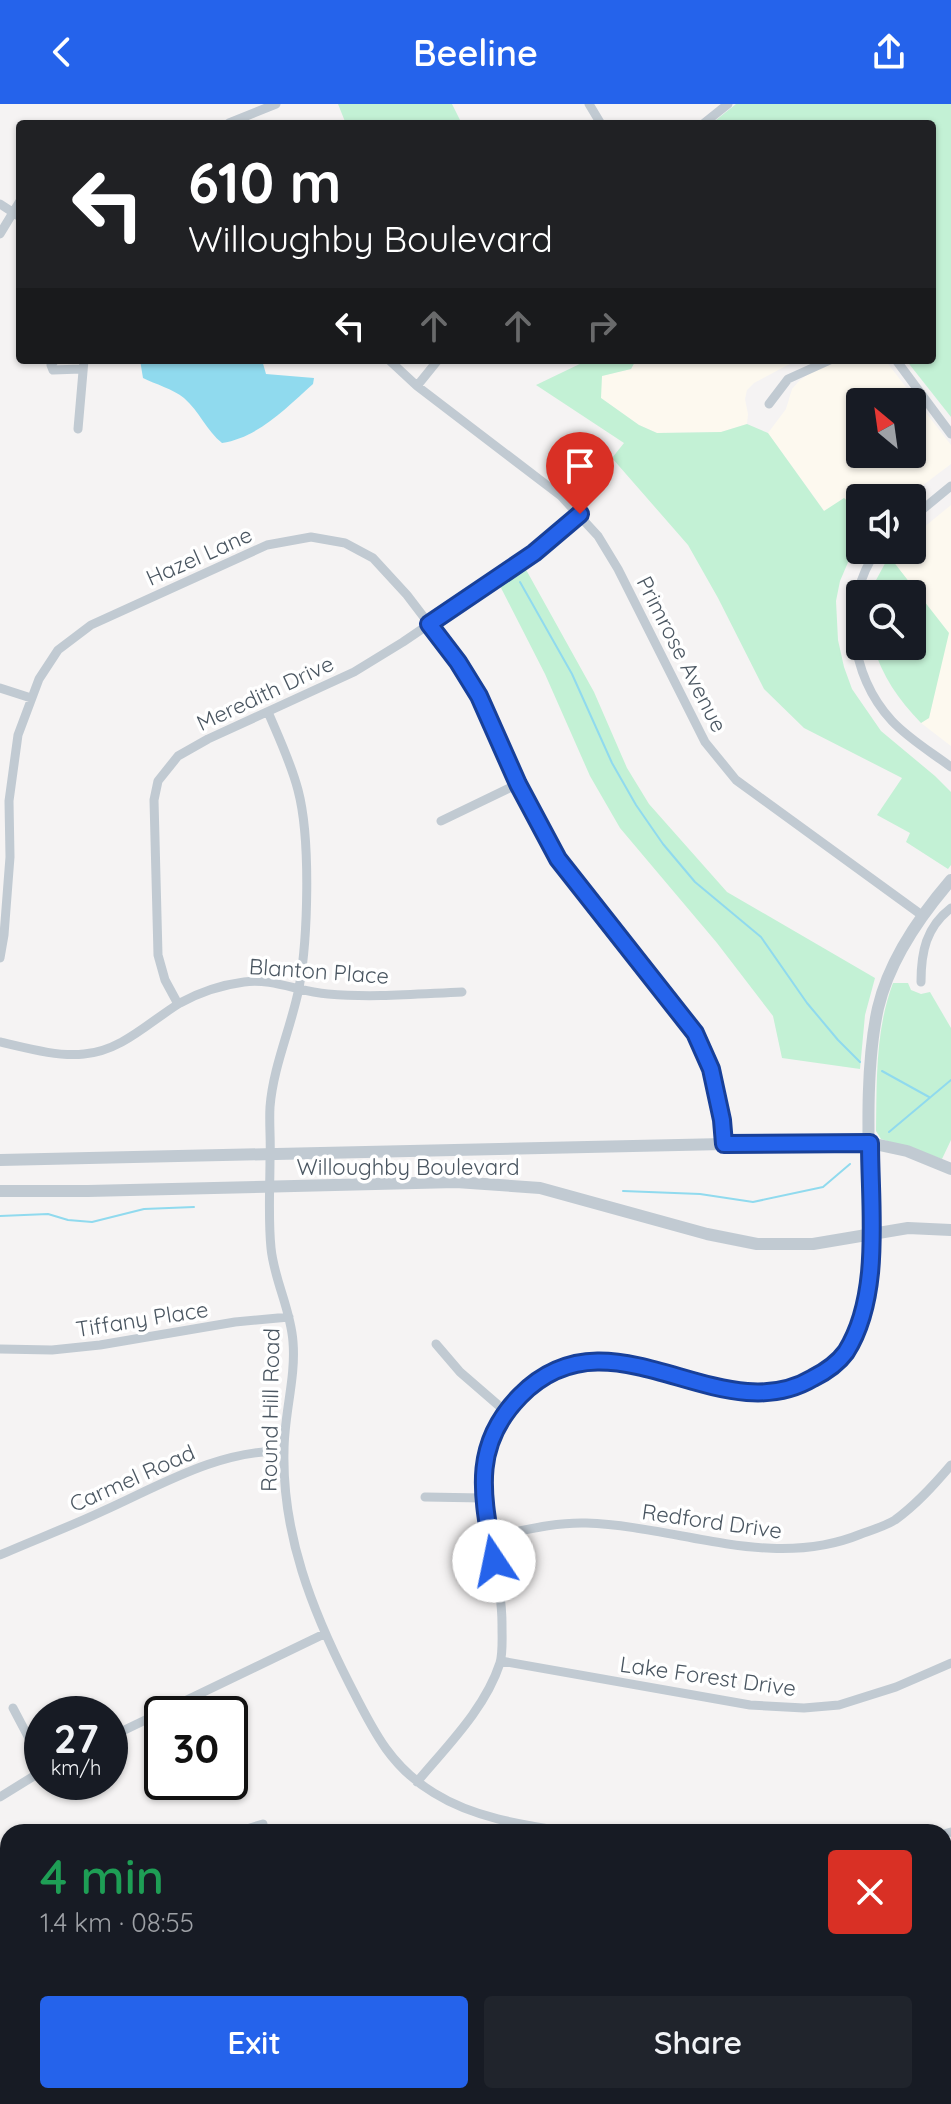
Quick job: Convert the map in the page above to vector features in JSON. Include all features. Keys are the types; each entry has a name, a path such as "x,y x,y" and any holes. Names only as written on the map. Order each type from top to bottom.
{"street":[{"path":"236,120 276,104"},
{"path":"708,120 728,104"},
{"path":"0,204 16,215 0,234"},
{"path":"52,364 53,370 82,365 78,429"},
{"name":"Primrose Avenue","path":"393,364 580,514 618,569 705,742 736,780 923,916"},
{"path":"417,386 435,364"},
{"path":"769,404 788,379 821,364"},
{"path":"899,364 951,434"},
{"path":"926,507 951,486"},
{"name":"Meredith Drive","path":"178,1004 165,980 158,955 154,800 158,781 178,756 208,739 354,672 534,553 580,514"},
{"name":"Hazel Lane","path":"0,958 10,857 9,801 18,735 39,679 58,650 91,625 267,545 311,537 345,543 373,558 458,662 479,696 518,784 558,859 695,1033 711,1069 724,1144"},
{"path":"868,564 855,595 853,622 860,663 880,706 893,722 951,767"},
{"path":"0,688 31,698"},
{"name":"Round Hill Road","path":"268,712 299,793 304,838 305,949 299,988 274,1080 270,1107 271,1251 293,1341 293,1372 284,1451 288,1510 295,1549 324,1634 379,1743 417,1782 466,1810 526,1824"},
{"path":"441,821 518,784"},
{"path":"417,1782 463,1728 490,1686 501,1661 502,1607 483,1498 482,1471 492,1434 505,1411 528,1388 556,1371 590,1362 633,1363 760,1394 789,1390 805,1383 828,1370 845,1353 867,1301 870,1091 878,1009 893,970 923,916 951,880"},
{"path":"921,982 921,960 928,934 938,917 951,908"},
{"name":"Blanton Place","path":"0,1042 49,1052 84,1054 107,1048 141,1031 178,1004 220,986 248,981 273,982 323,994 356,996 462,992"},
{"name":"Willoughby Boulevard","path":"0,1160 870,1143 907,1151 951,1169"},
{"name":"Willoughby Boulevard","path":"0,1191 456,1182 540,1188 707,1234 757,1244 813,1244 908,1228 951,1230"},
{"name":"Tiffany Place","path":"0,1349 52,1350 235,1322 289,1317"},
{"path":"436,1344 460,1372 505,1411"},
{"name":"Carmel Road","path":"0,1555 185,1472 242,1455 284,1451"},
{"name":"Redford Drive","path":"490,1537 584,1523 772,1550 811,1549 843,1542 893,1522 928,1492 951,1465"},
{"path":"425,1497 483,1498"},
{"path":"128,1728 324,1634"},
{"name":"Lake Forest Drive","path":"501,1661 750,1705 804,1708 839,1705 896,1687 951,1663"},
{"path":"13,1708 24,1729"},
{"path":"0,1797 24,1782"}],"shaded area":[{"path":"634,364 790,364 747,390 747,424 721,432 657,433 639,425 601,398 601,376 631,369"},
{"path":"830,364 888,364 907,388 846,388 846,468 926,468 926,413 951,445 951,464 925,484 846,484 846,501 825,512 768,433 786,409 792,389 813,371"},
{"path":"951,505 951,746 921,723 929,718 948,633 926,604 926,580 907,580 895,564 926,564 926,526"}],"green space":[{"path":"338,104 452,104 460,120 344,120"},
{"path":"736,104 951,104 951,417 909,364 936,364 936,120 716,120"},
{"path":"580,364 634,364 631,369 602,376 601,398 639,425 657,433 721,432 747,424 768,433 824,511 844,498 846,500 847,564 836,601 838,640 844,667 852,689 881,731 951,792 951,865 948,869 906,842 910,833 877,815 902,778 804,728 764,689 688,545 612,458 624,443 536,385"},
{"path":"885,564 895,564 908,580 876,580"},
{"path":"524,566 594,692 627,768 649,804 727,892 875,978 865,1015 860,1069 782,1058 773,1016 717,943 620,828 590,776 545,674 499,584"},
{"path":"926,603 949,633 929,718 921,723 878,660 926,660"},
{"path":"893,983 908,983 911,990 921,994 930,992 951,1028 951,1140 942,1159 881,1139 876,1131 880,1038"}],"water":[{"path":"141,364 263,364 266,374 314,378 313,384 260,428 222,443 184,398 143,378"}],"waterway":[{"path":"520,582 572,674 612,763 663,844 695,882 761,937 807,1003 860,1062"},
{"path":"882,1071 929,1097"},
{"path":"889,1132 951,1080"},
{"path":"623,1191 700,1194 753,1202 823,1187 850,1164"},
{"path":"0,1216 48,1214 92,1222 144,1209 194,1207"}],"route":[{"path":"494,1561 483,1498 482,1471 492,1434 505,1411 528,1388 556,1371 590,1362 633,1363 736,1392 760,1394 789,1390 828,1370 845,1353 867,1301 870,1143 724,1144 711,1069 695,1033 558,859 518,784 479,696 429,624 534,553 580,514"}]}
